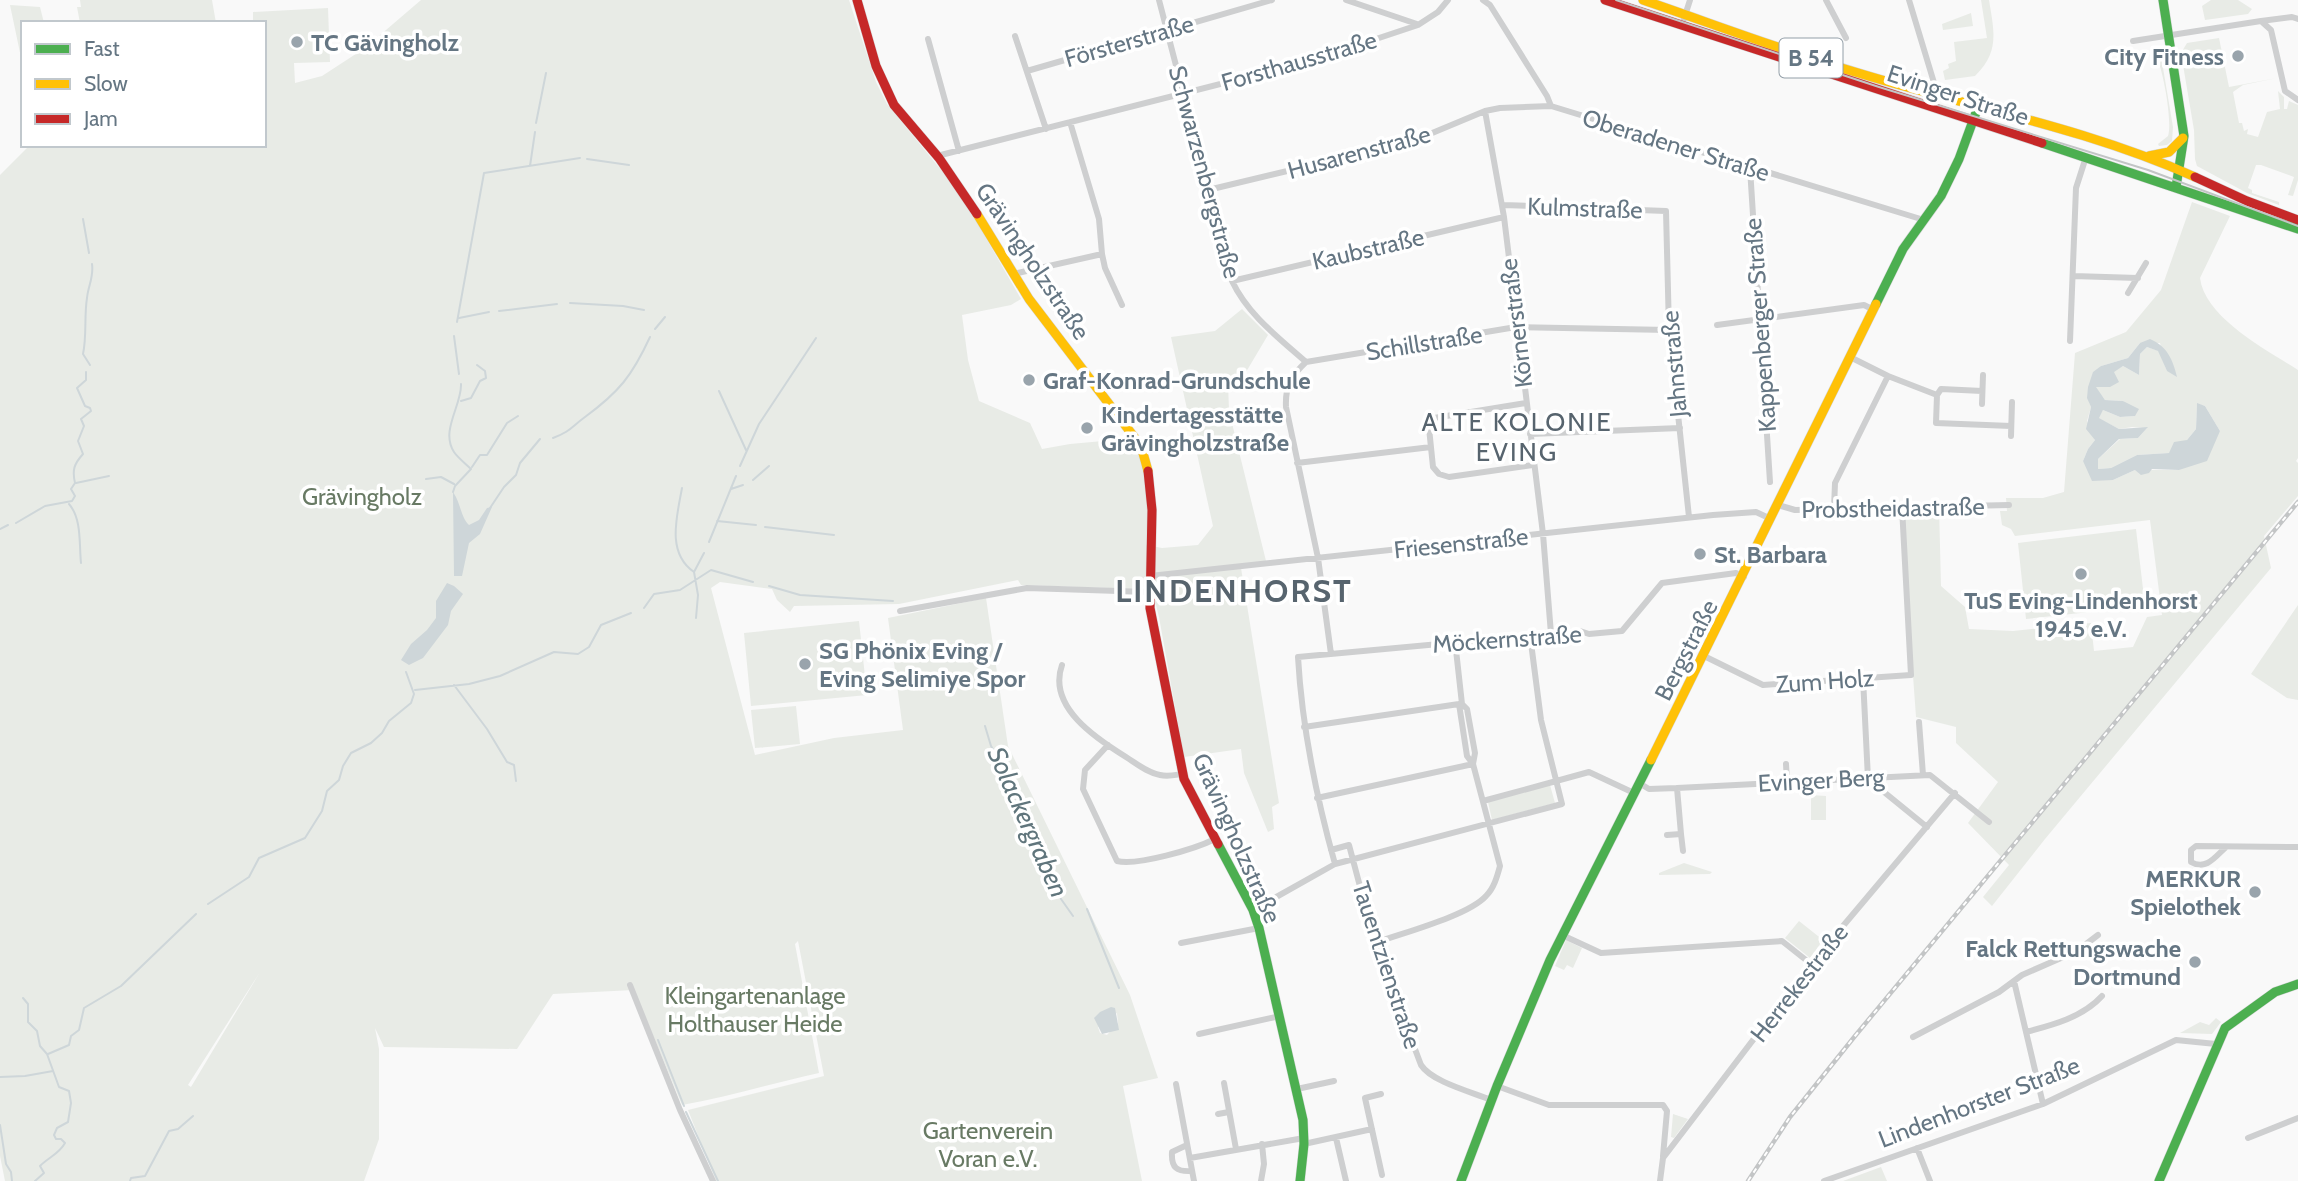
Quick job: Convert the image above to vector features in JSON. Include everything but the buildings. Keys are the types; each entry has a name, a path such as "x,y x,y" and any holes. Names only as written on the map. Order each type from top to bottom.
{"main road":[{"name":"Grävingholzstraße","path":"857,0 876,66 894,105 937,156 974,208 1029,299 1141,446 1151,489 1150,608 1182,774 1253,909 1259,928 1297,1089 1304,1141 1300,1181"},
{"name":"Evinger Straße","path":"1605,0 1684,20 1978,107 2083,134 2148,156 2247,201 2298,220"},
{"name":"Evinger Straße","path":"1643,0 1684,20 1973,122 2298,229"},
{"path":"2162,0 2184,136 2176,187"},
{"name":"Bergstraße","path":"1461,1181 1491,1100 1562,935 1744,577 1872,309 1903,249 1941,196 1959,159 1978,107"},
{"path":"2148,156 2167,154 2174,150 2184,136"},
{"path":"2159,1181 2225,1028 2276,992 2298,984"}],"street":[{"name":"Schwarzenbergstraße","path":"1159,0 1232,281 1237,293 1252,313 1306,362"},
{"name":"Försterstraße","path":"1027,71 1272,0"},
{"path":"1346,0 1418,25"},
{"name":"Forsthausstraße","path":"937,156 1296,65 1418,25 1437,12 1448,0"},
{"name":"Oberadener Straße","path":"1483,0 1490,5 1551,106 1924,220"},
{"path":"1684,20 1690,0"},
{"path":"1826,0 1846,38"},
{"path":"1909,0 1935,86"},
{"path":"2133,41 2295,18 2298,10"},
{"path":"2261,21 2271,30 2285,91 2288,96 2298,100"},
{"path":"1015,36 1046,129"},
{"path":"928,39 959,151"},
{"name":"Husarenstraße","path":"1208,190 1413,141 1485,111 1551,106"},
{"name":"Körnerstraße","path":"1485,111 1503,205 1542,534 1550,634"},
{"path":"1070,122 1099,219 1105,268 1122,305"},
{"path":"2070,341 2076,188 2086,158"},
{"name":"Kappenberger Straße","path":"1750,168 1770,482"},
{"name":"Kulmstraße","path":"1503,205 1667,211"},
{"name":"Jahnstraße","path":"1667,211 1669,330 1689,517"},
{"name":"Kaubstraße","path":"1232,281 1504,217"},
{"path":"1013,274 1102,254"},
{"path":"2128,293 2146,263"},
{"path":"2073,276 2138,278"},
{"path":"1717,325 1864,305 1872,309"},
{"name":"Schillstraße","path":"1306,362 1516,327 1669,330"},
{"path":"1850,357 1937,396"},
{"path":"1306,362 1294,374 1285,393 1286,407 1318,558 1331,653"},
{"path":"1982,404 1983,375"},
{"path":"1833,508 1835,483 1888,376"},
{"path":"1982,391 1941,389 1937,396 1936,423 2011,426"},
{"path":"2011,436 2012,402"},
{"path":"1526,403 1434,418 1429,428 1433,467 1439,474 1450,477 1533,465"},
{"path":"1530,434 1680,428"},
{"path":"1297,463 1431,447"},
{"name":"Probstheidastraße","path":"1778,505 1795,510 2009,505"},
{"name":"Zum Holz","path":"1704,656 1763,685 1911,675 1902,507"},
{"name":"Friesenstraße","path":"1150,576 1667,522 1689,517 1756,512 1771,519"},
{"name":"Möckernstraße","path":"1298,657 1455,641 1622,631 1662,583 1736,573 1744,577"},
{"path":"900,611 1027,588 1149,592"},
{"path":"1253,909 1335,864 1562,804 1539,710 1530,635"},
{"path":"1375,943 1465,911 1486,897 1495,883 1500,866 1473,764 1467,756 1455,641"},
{"name":"Tauentzienstraße","path":"1298,657 1304,727 1317,798 1335,864"},
{"path":"1062,665 1060,684 1070,711 1085,729 1152,773 1172,776 1182,774"},
{"path":"1863,678 1868,779 1927,827"},
{"path":"1304,727 1461,704"},
{"path":"1919,722 1923,775 1935,777 1989,822"},
{"path":"1108,746 1085,770 1083,789 1117,861 1126,864 1178,852 1215,839"},
{"path":"1317,798 1473,764"},
{"path":"1786,764 1787,782"},
{"path":"1483,801 1592,772 1634,793"},
{"name":"Evinger Berg","path":"1639,783 1649,789 1923,775"},
{"path":"1677,788 1683,851"},
{"name":"Herrekestraße","path":"1660,1181 1663,1158 1811,964 1955,793"},
{"path":"1667,835 1681,834"},
{"name":"Tauentzienstraße","path":"1331,850 1349,845 1375,943 1413,1046 1426,1073 1491,1100"},
{"path":"2226,847 2210,862 2202,865 2196,865 2190,857 2191,850 2196,845 2298,847"},
{"path":"1181,943 1259,928"},
{"path":"1562,935 1601,953 1782,941 1811,964"},
{"path":"1913,1037 1999,992 2022,975 2077,951 2098,935"},
{"path":"2014,981 2043,1104"},
{"path":"630,985 680,1110 713,1181"},
{"path":"2026,1032 2052,1026 2092,1007 2102,996"},
{"path":"1199,1034 1280,1016"},
{"name":"Lindenhorster Straße","path":"1824,1181 2043,1104 2176,1040 2219,1040"},
{"path":"1297,1089 1334,1081"},
{"path":"1224,1083 1236,1149"},
{"path":"1176,1084 1194,1181"},
{"path":"1497,1086 1549,1105 1663,1105 1666,1107 1663,1158"},
{"path":"1381,1094 1365,1098 1382,1175"},
{"path":"1219,1114 1229,1111"},
{"path":"2248,1138 2298,1118"},
{"path":"1190,1158 1262,1144 1336,1138 1373,1129"},
{"path":"1336,1138 1346,1181"},
{"path":"1261,1181 1264,1164 1262,1144"},
{"path":"1187,1145 1172,1152 1171,1162 1174,1168 1181,1172 1192,1171"},
{"path":"1917,1147 1930,1181"}],"green space":[{"path":"80,0 212,0 216,21 80,21 77,7 81,7"},
{"name":"Grävingholz","path":"421,0 849,0 876,82 887,104 960,193 1021,299 1011,305 962,315 968,360 979,401 1030,423 1042,449 1125,439 1140,447 1148,512 1146,545 1162,548 1198,545 1213,526 1171,337 1215,331 1242,309 1268,335 1246,372 1228,382 1229,411 1267,565 1241,568 1279,803 1272,807 1274,829 1268,832 1244,773 1241,749 1184,757 1159,617 1156,605 1144,587 1021,585 1018,580 899,604 794,606 790,612 777,600 772,589 720,582 711,588 755,755 834,738 903,730 888,618 986,598 1008,746 1130,995 1158,1078 1123,1086 1142,1181 716,1181 688,1110 824,1076 798,941 795,944 819,1073 682,1105 634,990 553,994 517,1049 384,1047 375,1028 379,1049 379,1139 364,1181 5,1181 0,1156 0,175 28,147 266,147 266,21 253,21 253,12 328,8 330,62 294,63 295,83 322,76 365,48","holes":["260,972 191,1087 188,1085","1117,1013 1118,1023 1107,1035 1100,1033 1098,1027"]},
{"path":"1981,0 1989,0 1992,50 1975,76 1945,80 1943,71 1949,68 1948,64 1956,61 1954,42 1987,38"},
{"path":"2211,0 2238,0 2252,9 2248,14 2205,20 2202,6"},
{"path":"10,5 40,7 44,21 21,21 21,57"},
{"path":"1971,13 1973,26 1943,30 1942,24"},
{"path":"2219,38 2229,87 2277,78 2243,85 2233,92 2239,123 2242,123 2244,131 2248,129 2247,134 2258,137 2267,112 2280,109 2278,91 2284,97 2284,109 2287,109 2289,101 2298,105 2298,180 2293,196 2288,195 2294,177 2261,165 2256,165 2248,188 2252,193 2279,202 2279,205 2247,193 2197,166 2181,53 2187,43"},
{"path":"2153,49 2161,56 2173,127 2172,141 2159,146 2168,136 2169,118 2163,78"},
{"path":"2192,202 2230,216 2200,278 2204,293 2225,319 2239,332 2298,370 2298,496 2264,536 2271,568 1992,906 1983,897 2009,865 1968,823 1998,782 1956,743 1956,727 1916,717 1901,509 1939,506 1941,586 1965,607 1969,629 2013,631 2091,623 2094,651 2133,647 2147,617 2162,615 2150,520 2015,536 2011,529 2002,525 2000,511 2007,511 2006,498 2043,498 2064,492 2075,353 2126,332 2161,290","holes":["2140,343 2160,343 2167,371 2159,351 2147,347 2140,354 2139,375 2123,366 2113,371 2118,382 2095,387 2105,400 2123,401 2135,416 2120,417 2103,410 2098,418 2119,429 2147,428 2138,438 2120,439 2098,459 2098,469 2111,468 2137,455 2170,453 2196,429 2197,404 2205,406 2220,431 2179,470 2135,470 2113,480 2083,461 2095,440 2087,421 2091,407 2088,396 2090,386 2101,366 2128,358"]},
{"name":"TuS Eving-Lindenhorst 1945 e.V.","path":"2136,529 2145,606 2026,619 2018,543"},
{"path":"2298,605 2298,700 2287,698 2251,674"},
{"name":"SG Phönix Eving / Eving Selimiye Spor","path":"859,621 867,695 751,706 744,633"},
{"path":"796,706 800,744 755,748 751,710"},
{"path":"1550,785 1555,803 1492,820 1488,802"},
{"path":"1811,795 1826,796 1826,820 1811,820"},
{"path":"1684,863 1712,872 1659,875"},
{"path":"1799,921 1823,940 1810,958 1785,938"},
{"path":"1566,940 1582,948 1573,968 1567,965 1564,970 1555,966"},
{"path":"2216,1018 2221,1022 2212,1034 2180,1033 2200,1022 2209,1025"},
{"path":"1673,1114 1688,1119 1674,1138 1671,1137"},
{"path":"1881,1167 1887,1181 1843,1181"}],"shaded area":[{"path":"2150,339 2168,354 2177,377 2167,371 2158,351 2147,347 2140,354 2139,375 2123,366 2114,372 2119,382 2110,387 2096,387 2105,400 2123,401 2139,409 2135,416 2120,417 2103,410 2099,418 2119,429 2148,427 2138,438 2119,439 2098,459 2098,469 2111,468 2137,455 2169,453 2174,442 2187,440 2196,429 2197,403 2205,406 2220,431 2207,461 2179,470 2152,469 2141,475 2135,470 2113,480 2092,481 2083,461 2095,440 2086,429 2091,407 2087,398 2088,387 2093,372 2101,366 2128,358 2140,343"},
{"path":"453,492 469,525 479,520 487,508 492,507 480,534 469,543 462,576 454,576"},
{"path":"447,583 463,594 451,611 448,625 423,658 409,665 401,660 411,644 436,618 436,601"},
{"path":"1111,1007 1115,1008 1119,1030 1102,1034 1094,1018"}],"waterway":[{"path":"536,123 546,73"},
{"path":"530,166 535,132"},
{"path":"457,322 484,173 580,158"},
{"path":"587,159 629,165"},
{"path":"83,219 89,253"},
{"path":"90,365 83,354 92,264"},
{"path":"570,303 644,310"},
{"path":"499,311 557,304"},
{"path":"459,318 489,312"},
{"path":"655,329 665,317"},
{"path":"454,336 459,374"},
{"path":"553,438 570,429 616,391 637,362 650,337"},
{"path":"740,466 759,424 816,338"},
{"path":"461,401 471,398 480,381 486,378 485,371 477,365"},
{"path":"16,523 45,506 72,501 75,496 71,489 75,483 74,471 83,454 78,441 84,426 81,419 91,411 85,406 77,388 86,380 86,372"},
{"path":"453,492 455,486 471,469 450,444 450,427 461,384"},
{"path":"719,391 746,450"},
{"path":"472,467 480,455 487,455 507,423 518,416"},
{"path":"490,508 516,475 520,463 540,439"},
{"path":"753,480 769,466"},
{"path":"76,483 109,476"},
{"path":"709,542 736,476"},
{"path":"426,479 441,477 454,484"},
{"path":"731,489 743,485"},
{"path":"682,488 676,522 677,544 685,564 694,572"},
{"path":"69,504 78,524 81,563"},
{"path":"717,521 756,525"},
{"path":"0,529 8,525"},
{"path":"765,527 834,535"},
{"path":"696,618 698,595 694,572 704,553"},
{"path":"644,608 654,594 680,590 711,570 753,582"},
{"path":"769,586 800,595 893,601"},
{"path":"415,690 469,684 500,676 554,652 578,654 589,647 601,625 631,613"},
{"path":"208,904 249,877 259,858 305,838 322,811 327,791 339,780 351,753 371,743 382,733 389,721 411,703 414,694 406,672"},
{"path":"454,685 487,729 507,762 514,765 516,781"},
{"name":"Solackergraben","path":"985,726 991,746 1007,773 1020,809 1049,867 1061,899 1073,916"},
{"path":"1087,909 1119,988"},
{"path":"48,1054 69,1045 71,1036 79,1030 84,1008 121,986 196,914"},
{"path":"23,998 28,1004 28,1022 37,1031 40,1046 47,1054 59,1087 69,1091 71,1103 68,1122 57,1128 54,1135 65,1143 40,1166 44,1173 35,1181"},
{"path":"658,1040 684,1106"},
{"path":"0,1077 53,1071"},
{"path":"686,1112 718,1181"},
{"path":"130,1181 131,1178 145,1176 169,1131 178,1129 193,1116"},
{"path":"0,1125 6,1164 12,1181"}],"tram line":[{"path":"1616,0 1879,87 2148,170 2298,226"}],"railway":[{"path":"1748,1181 1790,1117 1855,1036 2298,502"}],"traffic: fast":[{"path":"2163,0 2184,136 2176,187"},
{"path":"1876,304 1903,249 1941,196 1959,159 1978,107"},
{"path":"2042,143 2298,229"},
{"path":"1461,1181 1550,960 1651,760"},
{"path":"1218,844 1253,910 1259,928 1303,1120 1304,1144 1300,1181"},
{"path":"2159,1181 2225,1028 2275,992 2298,984"}],"traffic: slow":[{"path":"1643,0 1828,64 2070,131 2195,177"},
{"path":"2149,156 2169,152 2183,138"},
{"path":"977,214 1029,299 1141,446 1148,471"},
{"path":"1651,760 1876,304"}],"traffic: jam":[{"path":"857,0 876,66 894,105 939,158 977,214"},
{"path":"1605,0 2042,143"},
{"path":"2195,177 2247,201 2298,220"},
{"path":"1148,471 1152,510 1150,608 1184,779 1218,844"}],"place":[{"name":"TC Gävingholz","path":"297,42"},
{"name":"City Fitness","path":"2238,56"},
{"name":"Graf-Konrad-Grundschule","path":"1029,380"},
{"name":"Kindertagesstätte Grävingholzstraße","path":"1087,428"},
{"name":"St. Barbara","path":"1700,554"},
{"name":"TuS Eving-Lindenhorst 1945 e.V.","path":"2081,574"},
{"name":"SG Phönix Eving / Eving Selimiye Spor","path":"805,664"},
{"name":"MERKUR Spielothek","path":"2255,892"},
{"name":"Falck Rettungswache Dortmund","path":"2195,962"}],"district":[{"name":"ALTE KOLONIE EVING","path":"1517,436"},
{"name":"LINDENHORST","path":"1234,590"}],"park label":[{"name":"Kleingartenanlage Holthauser Heide","path":"755,1009"},
{"name":"Gartenverein Voran e.V.","path":"988,1144"}]}
